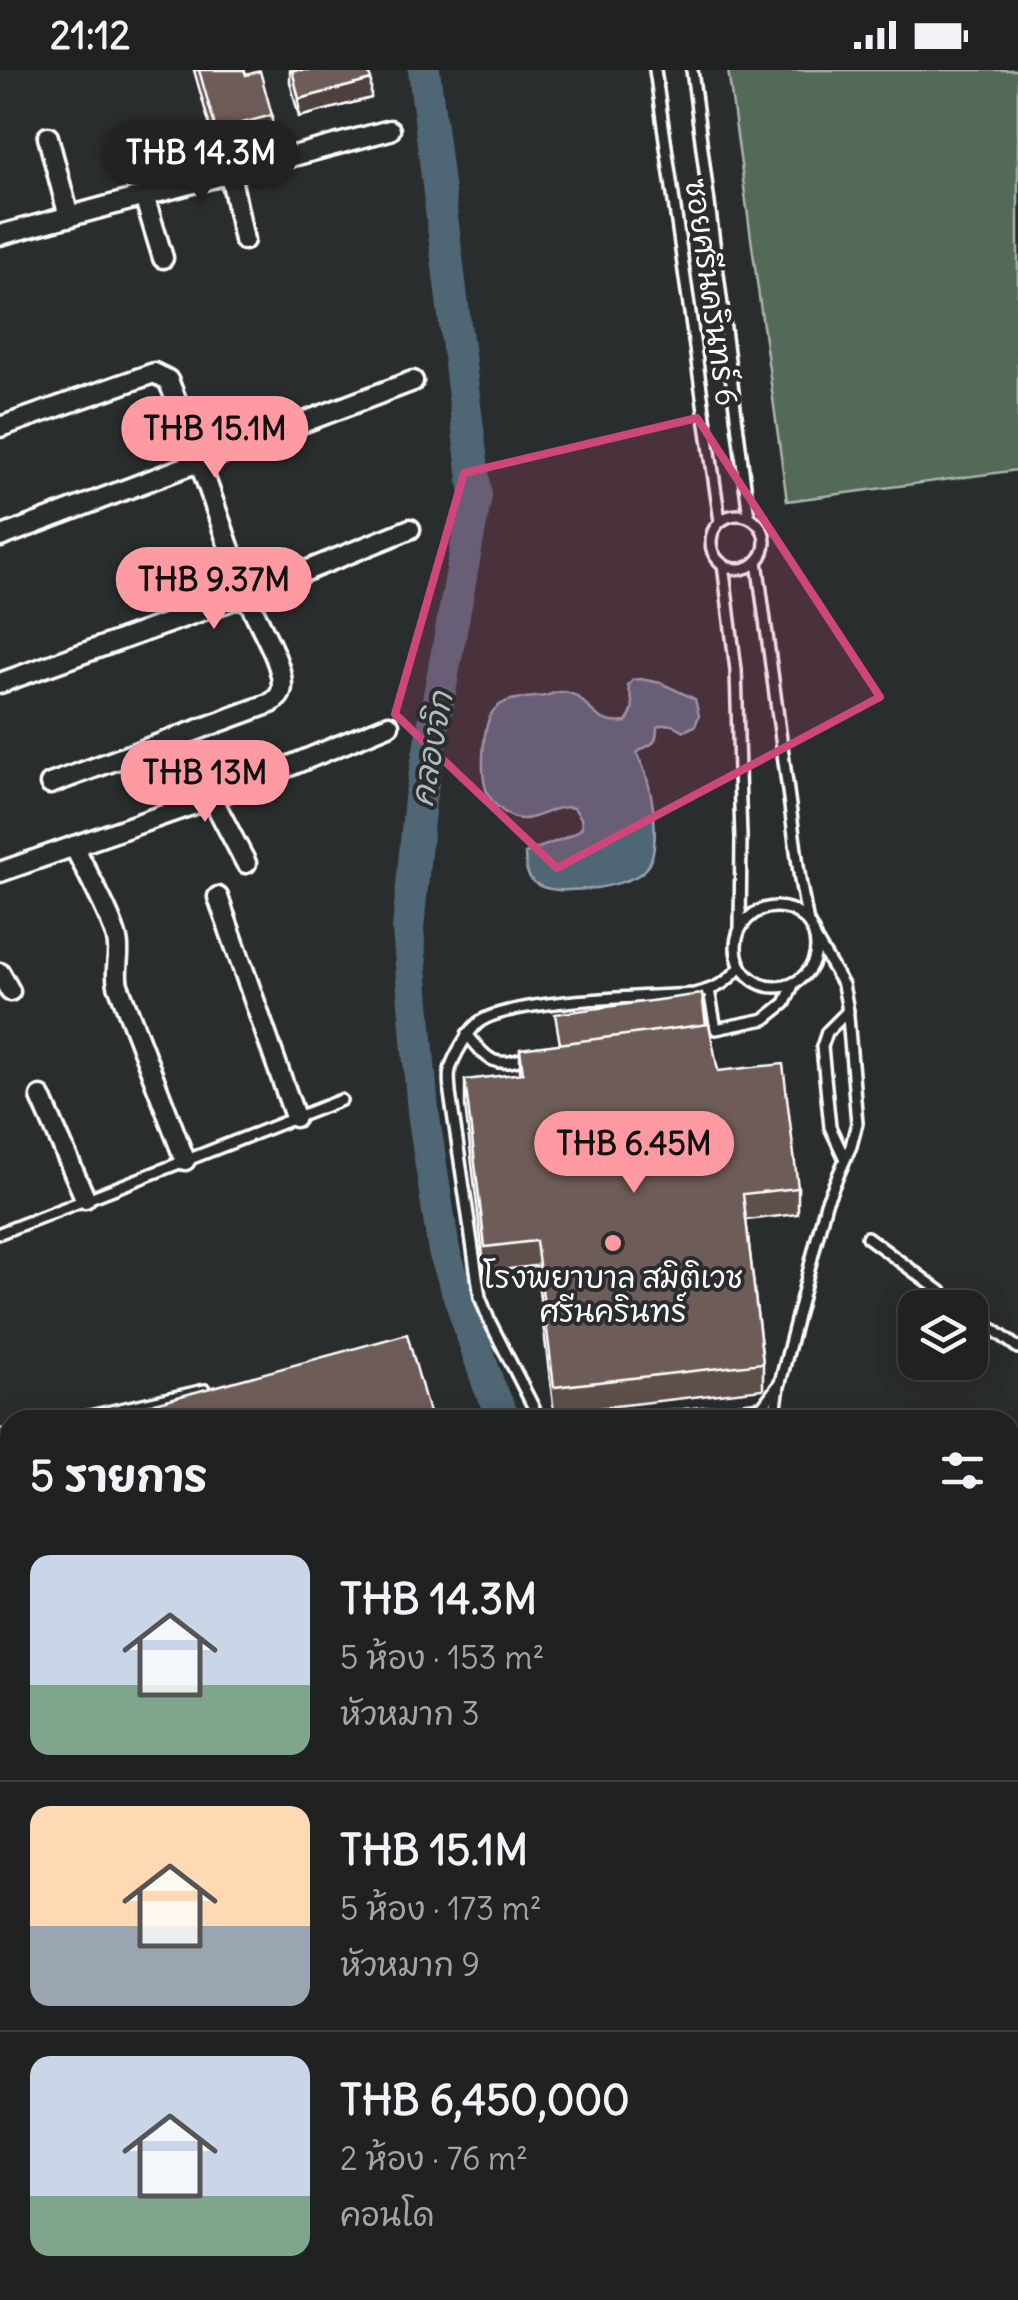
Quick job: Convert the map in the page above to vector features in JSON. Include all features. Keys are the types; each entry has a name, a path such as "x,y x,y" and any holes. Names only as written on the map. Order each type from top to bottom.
{"street":[{"path":"0,236 390,130"},
{"path":"48,137 69,217"},
{"path":"230,173 244,240"},
{"path":"144,196 163,258"},
{"path":"0,427 154,373 168,380 246,595 280,670 283,689 271,704 50,784"},
{"path":"0,537 413,382"},
{"path":"0,684 246,595 410,529"},
{"path":"0,872 212,798 389,725"},
{"path":"212,798 246,864"},
{"path":"74,846 117,940 118,986 185,1160"},
{"path":"218,897 295,1117"},
{"path":"0,973 10,991"},
{"path":"41,1096 85,1198"}],"lane":[{"name":"ซอยศรีนครินทร์ 6","path":"655,70 720,521 711,543 723,564"},
{"name":"ซอยศรีนครินทร์ 6","path":"692,70 749,517 765,536 757,561"},
{"path":"720,521 734,515 749,517"},
{"path":"723,564 744,568 757,561 808,923 843,985 857,1123 826,1203 776,1410"},
{"path":"723,564 736,670 742,838 737,954 749,976 759,983 782,986 794,983 812,964 815,938"},
{"path":"740,929 759,910 772,907 786,908 808,923"},
{"path":"535,1410 480,1297 450,1094 450,1070 468,1034 494,1013 550,1004 694,994 716,989 742,966"},
{"path":"709,990 716,1029 765,1019 784,1004 794,983"},
{"path":"845,1160 830,1127 822,1047 827,1032 848,1012"},
{"path":"468,1034 483,1054 501,1064 542,1054"},
{"path":"0,1234 341,1100"},
{"path":"866,1236 939,1290"},
{"path":"988,1326 1018,1348"},
{"path":"740,1410 762,1407 780,1383"},
{"path":"117,1410 206,1390"}],"highlighted area":[{"path":"697,418 880,697 557,868 395,714 464,473"}],"green space":[{"path":"728,70 1018,70 1018,470 787,501"}],"water":[{"path":"640,679 661,683 695,699 699,716 695,726 684,731 671,725 657,727 654,742 637,753 649,785 654,822 654,848 647,868 628,880 596,888 561,890 540,886 528,873 525,854 576,832 582,828 581,818 574,808 567,807 515,818 495,804 483,774 483,749 490,717 505,702 560,692 577,697 603,719 626,722 633,708 628,686"}],"building":[{"path":"199,70 244,70 246,75 260,71 272,115 216,130"},
{"path":"292,70 368,70 371,80 299,99"},
{"path":"702,994 706,1025 560,1044 555,1014"},
{"name":"โรงพยาบาล สมิติเวช ศรีนครินทร์","path":"709,1024 718,1071 783,1064 798,1188 743,1194 763,1363 554,1387 536,1241 485,1247 465,1080 523,1073 520,1049"},
{"path":"407,1334 428,1410 130,1410"}],"waterway":[{"name":"คลองจิก","path":"424,70 476,495 420,799 408,929 423,1112 444,1251 500,1410"}],"place":[{"name":"โรงพยาบาล สมิติเวช ศรีนครินทร์","path":"613,1243"}]}
